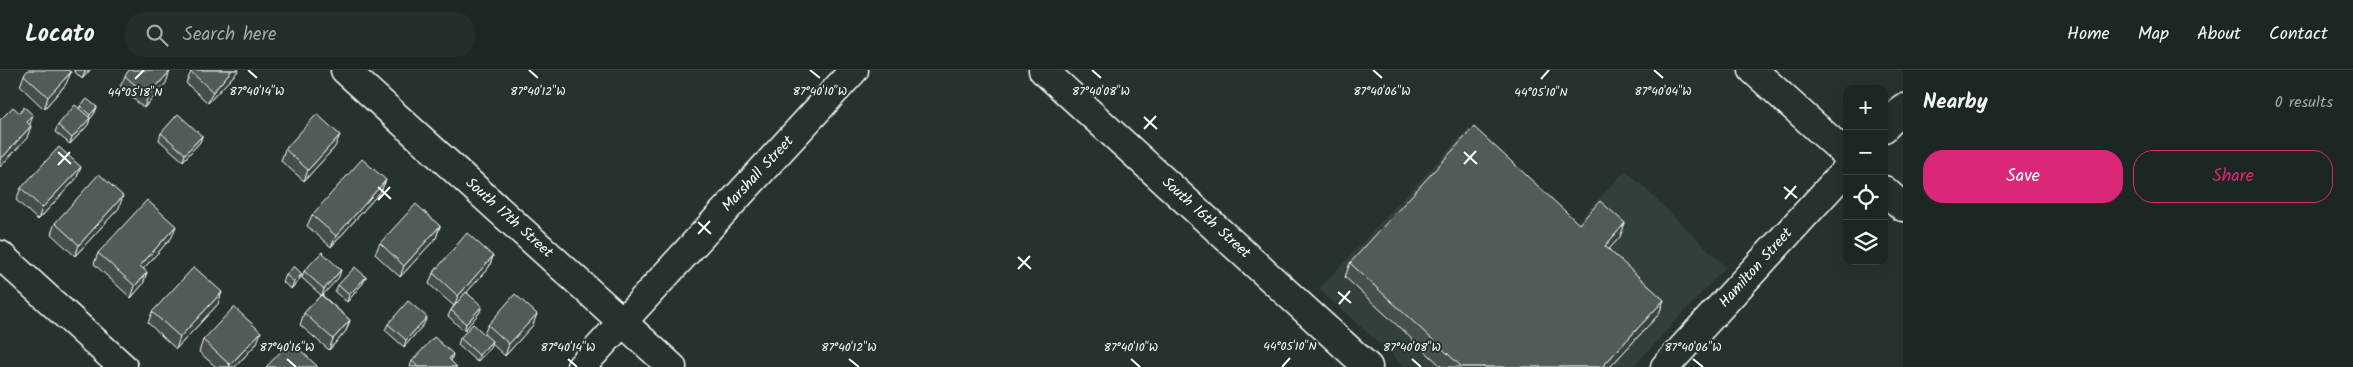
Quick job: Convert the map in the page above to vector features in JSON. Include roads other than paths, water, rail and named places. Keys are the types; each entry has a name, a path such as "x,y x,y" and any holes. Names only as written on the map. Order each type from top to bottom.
{"street":[{"name":"South 17th Street","path":"345,70 672,367"},
{"name":"Marshall Street","path":"581,367 854,70"},
{"name":"South 16th Street","path":"1043,70 1368,367"},
{"path":"1753,70 1843,151"},
{"path":"1888,124 1903,108"},
{"name":"Hamilton Street","path":"1665,367 1843,173"},
{"path":"1888,194 1903,207"},
{"path":"0,254 124,367"}]}
